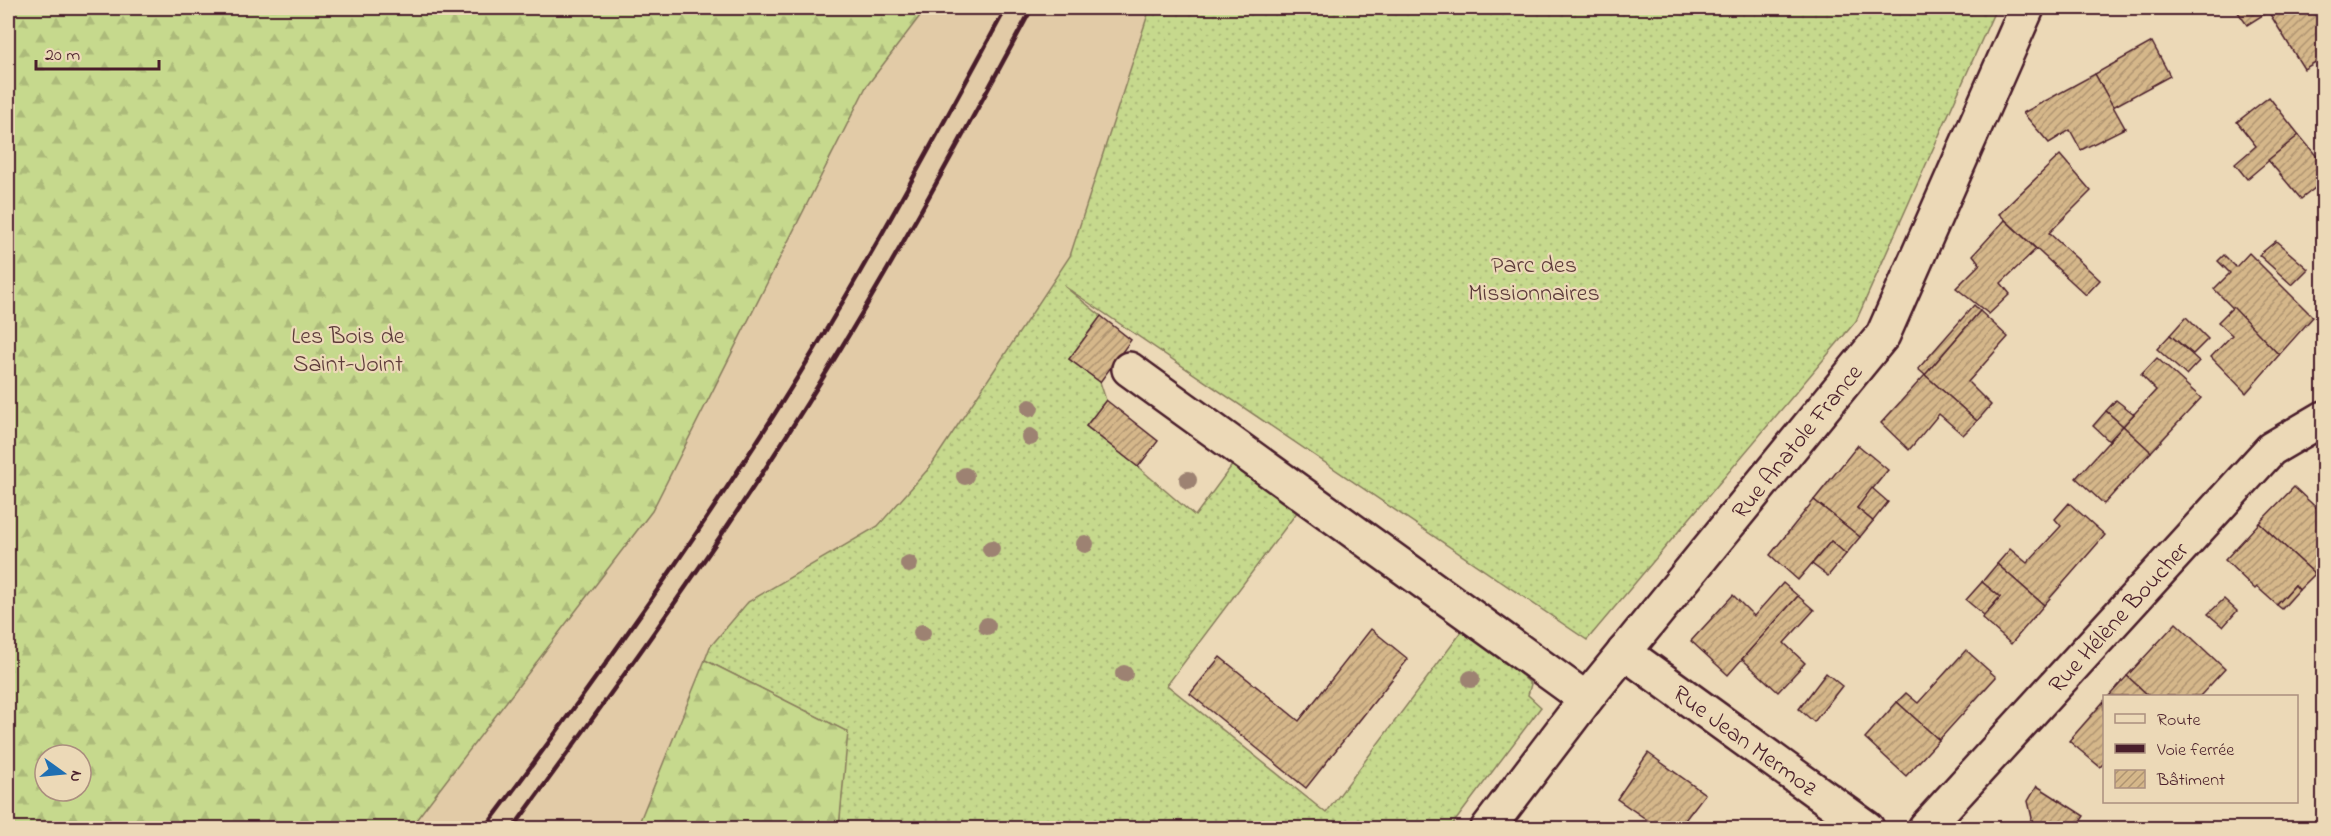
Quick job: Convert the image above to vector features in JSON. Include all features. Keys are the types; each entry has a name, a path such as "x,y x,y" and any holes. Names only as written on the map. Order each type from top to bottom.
{"street":[{"name":"Rue Anatole France","path":"1488,828 1586,699 1883,335 2027,8"},
{"path":"1129,369 1586,699"},
{"name":"Rue Hélène Boucher","path":"1925,828 2271,449 2324,418"},
{"name":"Rue Jean Mermoz","path":"1624,652 1867,828"}],"shaded area":[{"path":"926,8 1150,8 1070,256 930,467 878,526 748,602 710,647 637,828 410,828 652,511 866,87"}],"green space":[{"name":"Les Bois de Saint-Joint","path":"8,8 926,8 866,87 652,511 410,828 8,828"},
{"name":"Parc des Missionnaires","path":"1150,8 1996,8 1856,321 1587,640 1064,286 1101,316 1069,359 1100,382 1106,400 1086,426 1195,516 1233,464 1298,511 1167,685 1326,813 1463,630 1506,661 1531,684 1528,695 1541,707 1450,828 839,828 847,732 705,660 710,647 748,602 878,526 930,467 1070,256"},
{"path":"705,660 848,732 839,828 637,828"}],"building":[{"path":"2235,8 2274,8 2247,25"},
{"path":"2274,8 2311,8 2324,27 2324,57 2304,69 2268,11"},
{"path":"2152,42 2170,76 2113,107 2095,74"},
{"path":"2095,74 2125,128 2081,150 2070,130 2049,143 2023,113"},
{"path":"2269,97 2299,135 2247,179 2235,164 2256,146 2237,122"},
{"path":"2299,135 2324,165 2324,181 2301,199 2268,160"},
{"path":"2060,155 2091,191 2049,233 2100,280 2086,295 1999,214"},
{"path":"2005,220 2036,249 2001,283 2010,294 1989,314 1956,288 1980,264 1973,255"},
{"path":"2276,241 2308,269 2292,285 2259,255"},
{"path":"2249,253 2313,317 2279,355 2214,289 2230,273 2218,261 2224,255 2236,267"},
{"path":"1974,305 1980,311 1925,375 1918,369"},
{"path":"2233,307 2279,355 2246,393 2211,357 2232,335 2218,322"},
{"path":"1980,311 2008,337 1968,382 1991,405 1977,421 1925,375"},
{"path":"1101,316 1131,340 1100,382 1069,359"},
{"path":"2186,317 2208,339 2193,354 2170,335"},
{"path":"2170,335 2199,361 2186,375 2157,349"},
{"path":"2157,358 2201,398 2151,452 2123,426 2156,390 2141,375"},
{"path":"1925,375 1977,421 1963,435 1939,414 1909,450 1881,423"},
{"path":"1106,400 1158,441 1138,467 1086,426"},
{"path":"2116,400 2134,414 2123,426 2106,411"},
{"path":"2106,411 2123,426 2109,441 2093,426"},
{"path":"2123,426 2151,452 2104,504 2076,478"},
{"path":"1858,445 1888,470 1857,508 1873,521 1860,537 1814,500"},
{"path":"2294,487 2324,515 2317,522 2324,529 2324,565 2315,574 2259,523"},
{"path":"1872,488 1888,502 1873,521 1857,508"},
{"path":"1814,500 1860,537 1846,554 1831,541 1798,580 1770,555"},
{"path":"2069,503 2105,535 2044,605 1997,564 2010,549 2027,563 2061,526 2055,519"},
{"path":"2259,523 2315,574 2299,590 2295,585 2277,605 2257,587 2255,589 2225,560"},
{"path":"1831,541 1846,554 1828,576 1812,564"},
{"path":"1997,564 2044,605 2011,644 1982,618 2000,597 1982,582"},
{"path":"1982,582 2000,597 1984,615 1966,600"},
{"path":"1783,583 1798,596 1728,675 1691,641 1733,595 1754,616"},
{"path":"2295,585 2299,590 2282,609 2277,605"},
{"path":"1798,596 1814,610 1784,643 1805,663 1778,692 1742,659"},
{"path":"2224,599 2237,611 2223,627 2208,614"},
{"path":"2176,623 2225,669 2201,695 2148,695 2127,676"},
{"path":"1371,629 1408,659 1306,788 1190,694 1220,657 1299,721"},
{"path":"1966,650 1996,677 1939,740 1897,702 1906,693 1918,703"},
{"path":"1826,673 1842,686 1814,722 1799,709"},
{"path":"2127,676 2148,695 2110,695"},
{"path":"1897,702 1939,740 1906,776 1865,738"},
{"path":"2103,702 2103,764 2100,767 2069,741"},
{"path":"1648,753 1705,794 1679,828 1659,828 1617,799"},
{"path":"2037,786 2084,816 2076,828 2026,828 2032,818 2028,801"}],"railway":[{"path":"485,828 625,637 758,440 824,334 917,172 1006,8"},
{"path":"513,828 680,595 745,500 810,398 909,233 1032,8"}]}
